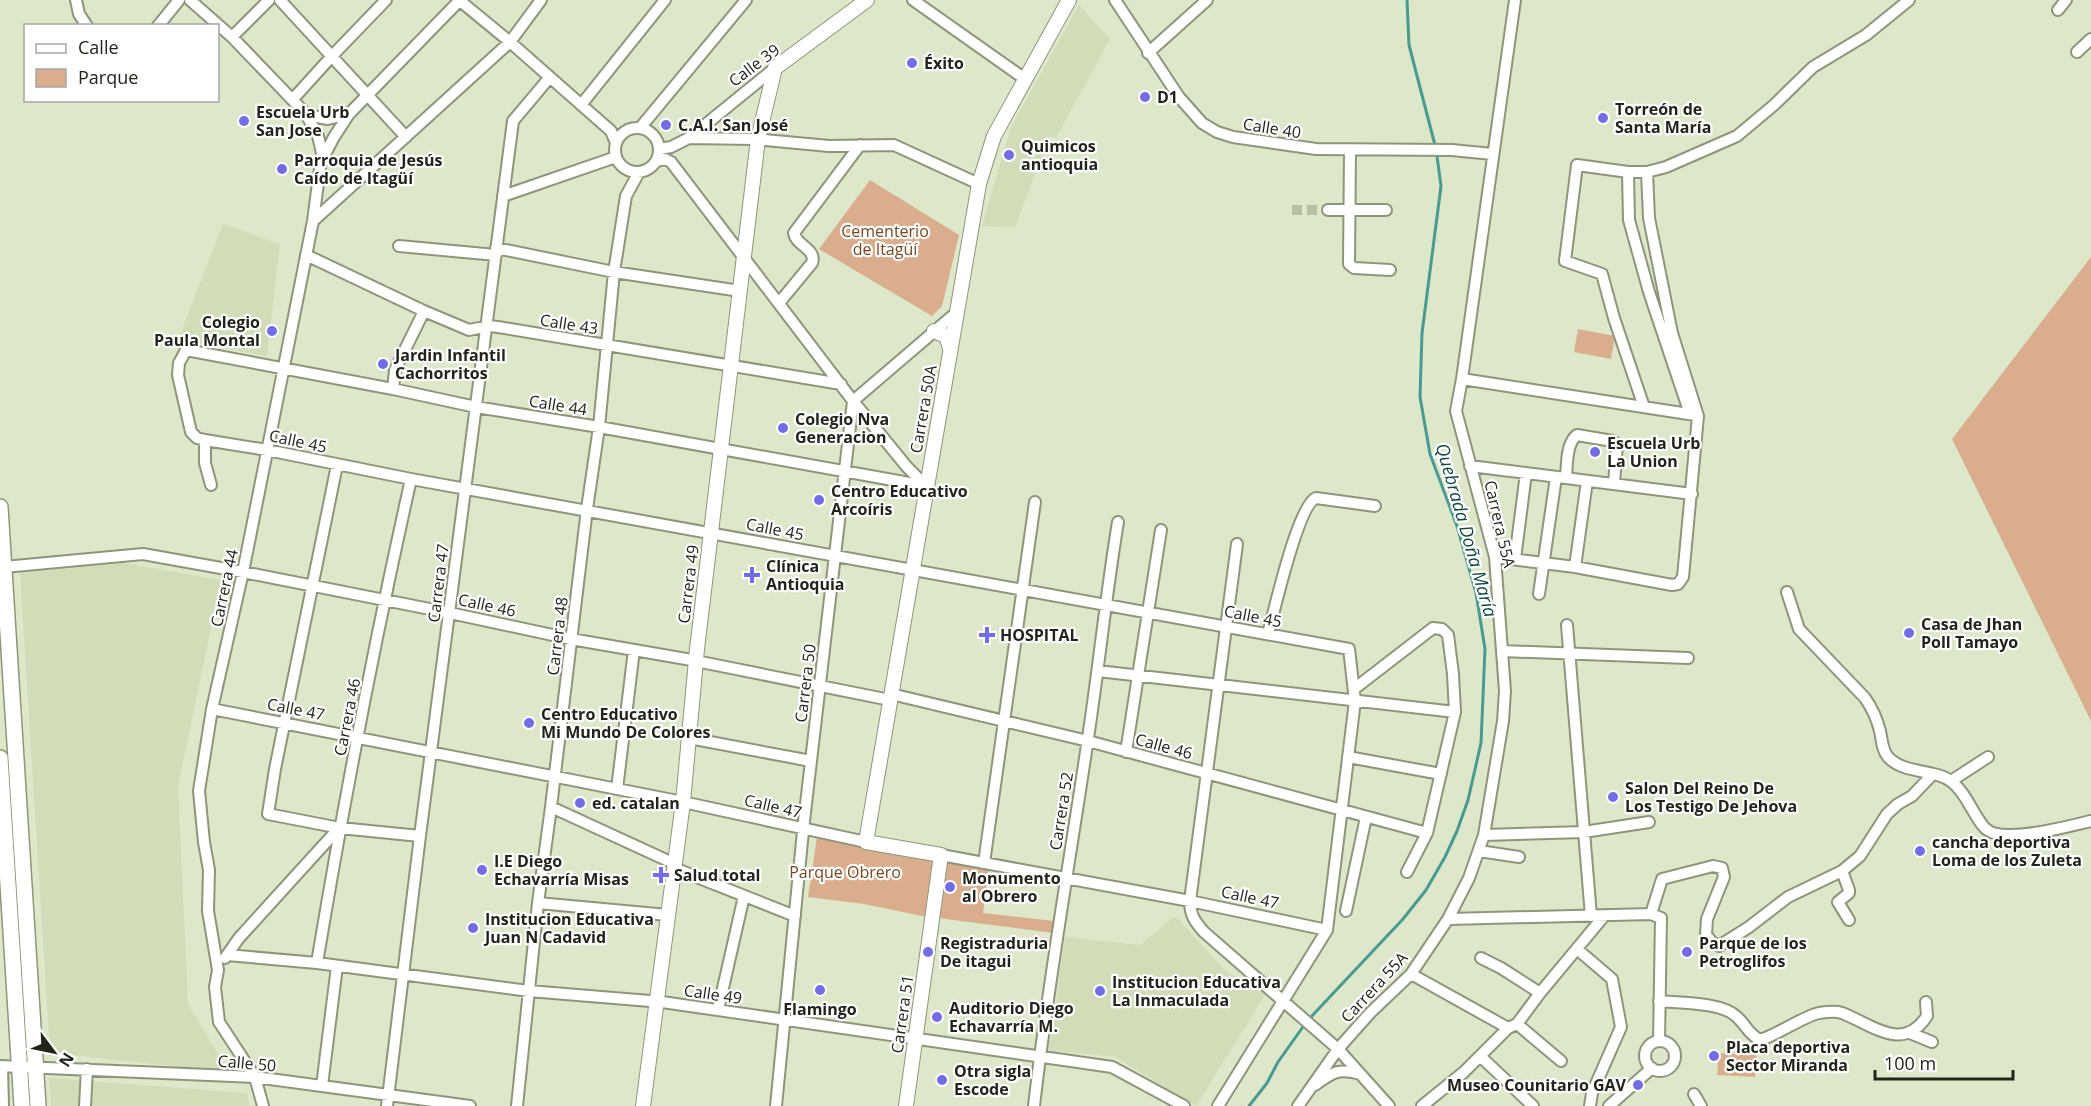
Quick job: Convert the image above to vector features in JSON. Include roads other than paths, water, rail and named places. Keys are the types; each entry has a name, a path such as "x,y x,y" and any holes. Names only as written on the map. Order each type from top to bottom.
{"highway":[{"path":"0,507 28,1066 22,1106"},
{"path":"0,758 28,1066 38,1106"}],"main road":[{"name":"Calle 39","path":"776,68 867,0"},
{"name":"Carrera 50A","path":"866,842 979,184 994,136 1069,0"},
{"name":"Carrera 49","path":"643,1106 683,802 695,661 758,139 776,68"},
{"path":"934,331 946,336 950,348"},
{"name":"Calle 47","path":"866,842 941,855"},
{"name":"Carrera 51","path":"906,1106 941,855"}],"street":[{"path":"76,0 79,14 86,24"},
{"path":"160,24 179,0"},
{"path":"190,0 217,24"},
{"path":"232,37 269,0"},
{"path":"280,0 406,137"},
{"path":"293,99 386,0"},
{"path":"322,161 333,137 349,114 459,0 611,131 616,143 616,157 625,169 639,172 652,166 657,160 659,148 652,134 640,128"},
{"path":"313,221 510,42 541,0"},
{"path":"581,105 665,0"},
{"path":"611,131 623,133 640,128 746,0"},
{"path":"913,0 1025,79"},
{"name":"Calle 40","path":"1115,0 1179,97 1202,123 1217,132 1233,137 1307,148 1350,151 1452,150 1492,154"},
{"path":"1148,53 1207,0"},
{"name":"Carrera 55A","path":"1298,1106 1338,1049 1370,1013 1411,974 1448,919 1469,878 1484,835 1503,721 1505,691 1499,592 1495,557 1456,411 1515,0"},
{"path":"1644,407 1614,318 1602,274 1565,261 1577,165 1628,172 1647,172 1666,167 1737,136 1774,105 1813,67 1866,35 1909,0"},
{"path":"2058,10 2066,0"},
{"path":"219,26 306,114 318,136 322,161"},
{"path":"2077,52 2091,39"},
{"name":"Calle 39","path":"659,148 671,147 689,138 776,68"},
{"name":"Carrera 47","path":"388,1100 513,121 550,77"},
{"path":"306,114 328,119 349,114"},
{"path":"616,143 623,133"},
{"path":"689,138 758,139 829,146 883,144 905,148 979,184"},
{"path":"779,303 814,258 813,254 796,240 794,233 860,145"},
{"path":"1350,151 1349,264 1354,268 1390,270"},
{"path":"503,196 616,157"},
{"path":"657,160 665,159 671,162 853,401 898,457 926,486"},
{"name":"Carrera 44","path":"255,1077 219,1022 215,987 218,970 208,911 209,870 199,797 212,709 243,572 284,368 313,221 322,161"},
{"name":"Carrera 48","path":"517,1106 538,903 599,427 614,272 626,196 639,172"},
{"path":"1628,172 1629,220 1649,292 1694,415"},
{"path":"1495,557 1575,567 1671,585 1678,584 1683,577 1692,494 1694,415 1672,333 1649,218 1647,172"},
{"path":"1328,210 1386,210"},
{"path":"399,246 496,251 740,291"},
{"name":"Calle 43","path":"306,255 469,330 492,326 841,384"},
{"path":"393,389 395,370 424,311"},
{"path":"853,401 957,312"},
{"name":"Calle 44","path":"201,439 191,432 178,375 179,363 186,350 476,407 926,486"},
{"path":"1462,378 1694,415"},
{"name":"Carrera 50","path":"776,1106 803,829 853,401"},
{"path":"1539,594 1561,477 1572,438 1576,435 1613,441 1617,444 1614,484"},
{"path":"201,439 211,485"},
{"name":"Calle 45","path":"201,439 1349,649 1354,695"},
{"path":"893,480 899,469 898,457"},
{"path":"336,465 268,814 340,828 420,836"},
{"path":"1470,466 1692,494"},
{"path":"1515,559 1526,473"},
{"name":"Carrera 46","path":"317,963 340,828 411,479"},
{"path":"1575,567 1587,481"},
{"path":"1268,634 1288,558 1307,505 1316,498 1375,506"},
{"path":"984,863 1035,502"},
{"name":"Carrera 52","path":"1034,1106 1039,1057 1088,741 1118,522"},
{"path":"1126,752 1161,530"},
{"path":"1237,544 1190,911 1194,921 1204,932 1338,1049 1389,1106"},
{"name":"Calle 46","path":"4,567 143,554 243,572 571,639 695,661 820,687 891,697 1004,721 1088,741 1427,833"},
{"path":"1787,592 1799,629 1872,708 1887,756 1902,767 1951,781 1965,796 1985,830 1998,835 2028,834 2091,821"},
{"path":"1568,625 1591,916"},
{"path":"1218,1106 1327,930 1354,695 1433,628 1442,629 1448,635 1455,711 1427,833 1407,872"},
{"path":"617,789 634,650"},
{"path":"1502,651 1688,658"},
{"path":"1098,671 1354,695 1455,711"},
{"name":"Calle 47","path":"212,709 683,802 866,842"},
{"path":"689,738 811,761"},
{"path":"1348,757 1441,774"},
{"path":"1951,781 1988,757"},
{"path":"1659,1041 1656,916 1662,879 1713,866 1722,868 1724,877 1707,919 1706,935 1719,946 1749,927 1788,897 1842,871 1860,856 1887,814 1912,796 1933,774"},
{"path":"551,807 674,866 795,916"},
{"path":"1346,911 1366,817"},
{"path":"1484,835 1584,832 1649,822"},
{"path":"218,970 239,938 340,828"},
{"path":"1479,850 1519,857"},
{"name":"Calle 47","path":"941,855 1190,901 1327,930"},
{"path":"1842,871 1850,890 1838,902 1849,921"},
{"path":"718,1010 744,896"},
{"path":"538,903 668,915"},
{"path":"1422,1106 1464,1072 1513,1026 1604,916"},
{"path":"1448,919 1656,916"},
{"path":"1577,949 1612,979 1621,1027 1592,1093 1590,1106"},
{"name":"Calle 49","path":"227,955 317,963 529,991 658,1002 1112,1067 1184,1106"},
{"path":"1481,957 1540,993"},
{"path":"322,1086 337,966"},
{"path":"1411,974 1513,1026 1561,1061"},
{"path":"1659,1001 1713,1006 1728,1011 1737,1017 1749,1034 1760,1040 1773,1036 1817,1013 1840,1012 1882,1031 1899,1035 1910,1033 1921,1026 1928,1016 1926,1002"},
{"path":"1910,1033 1932,1042"},
{"path":"1667,1042 1673,1047 1675,1055 1673,1063 1668,1069 1660,1071 1652,1068 1645,1056 1647,1049 1652,1043 1667,1042"},
{"path":"1480,1056 1533,1106"},
{"path":"1,1066 3,1106"},
{"name":"Calle 50","path":"1,1066 255,1077 322,1086 388,1100 470,1106"},
{"path":"1609,1106 1652,1068"},
{"path":"85,1106 87,1069"},
{"path":"1309,1090 1331,1073 1340,1070 1361,1074"},
{"path":"255,1077 263,1106"},
{"path":"1694,1094 1701,1106"}],"waterway":[{"name":"Quebrada Doña María","path":"1309,1019 1403,919 1426,890 1457,831 1468,800 1481,743 1485,649 1476,593 1457,526 1430,454 1420,397 1422,333 1441,186 1436,149 1409,45 1407,0"},
{"name":"Quebrada Doña María","path":"1249,1106 1267,1083 1278,1062 1305,1024"}],"tunnel":[{"path":"1292,210 1328,210"}],"place":[{"name":"Éxito","path":"912,63"},
{"name":"D1","path":"1145,97"},
{"name":"Torreón de Santa María","path":"1603,118"},
{"name":"Escuela Urb San Jose","path":"244,121"},
{"name":"C.A.I. San José","path":"666,125"},
{"name":"Quimicos antioquia","path":"1009,155"},
{"name":"Parroquia de Jesús Caído de Itagüí","path":"282,169"},
{"name":"Colegio Paula Montal","path":"272,331"},
{"name":"Jardin Infantil Cachorritos","path":"383,364"},
{"name":"Colegio Nva Generacion","path":"783,428"},
{"name":"Escuela Urb La Union","path":"1595,452"},
{"name":"Centro Educativo Arcoíris","path":"819,500"},
{"name":"Clínica Antioquia","path":"752,575"},
{"name":"Casa de Jhan Poll Tamayo","path":"1909,633"},
{"name":"HOSPITAL","path":"987,635"},
{"name":"Centro Educativo Mi Mundo De Colores","path":"529,723"},
{"name":"Salon Del Reino De Los Testigo De Jehova","path":"1613,797"},
{"name":"ed. catalan","path":"580,803"},
{"name":"cancha deportiva Loma de los Zuleta","path":"1920,851"},
{"name":"I.E Diego Echavarría Misas","path":"482,870"},
{"name":"Salud total","path":"661,875"},
{"name":"Monumento al Obrero","path":"950,887"},
{"name":"Institucion Educativa Juan N Cadavid","path":"473,928"},
{"name":"Registraduria De itagui","path":"928,952"},
{"name":"Parque de los Petroglifos","path":"1687,952"},
{"name":"Flamingo","path":"820,990"},
{"name":"Institucion Educativa La Inmaculada","path":"1100,991"},
{"name":"Auditorio Diego Echavarría M.","path":"937,1017"},
{"name":"Placa deportiva Sector Miranda","path":"1714,1056"},
{"name":"Otra sigla Escode","path":"942,1080"},
{"name":"Museo Counitario GAV","path":"1638,1085"}],"park label":[{"name":"Cementerio de Itagüí","path":"885,240"},
{"name":"Parque Obrero","path":"845,872"}]}
